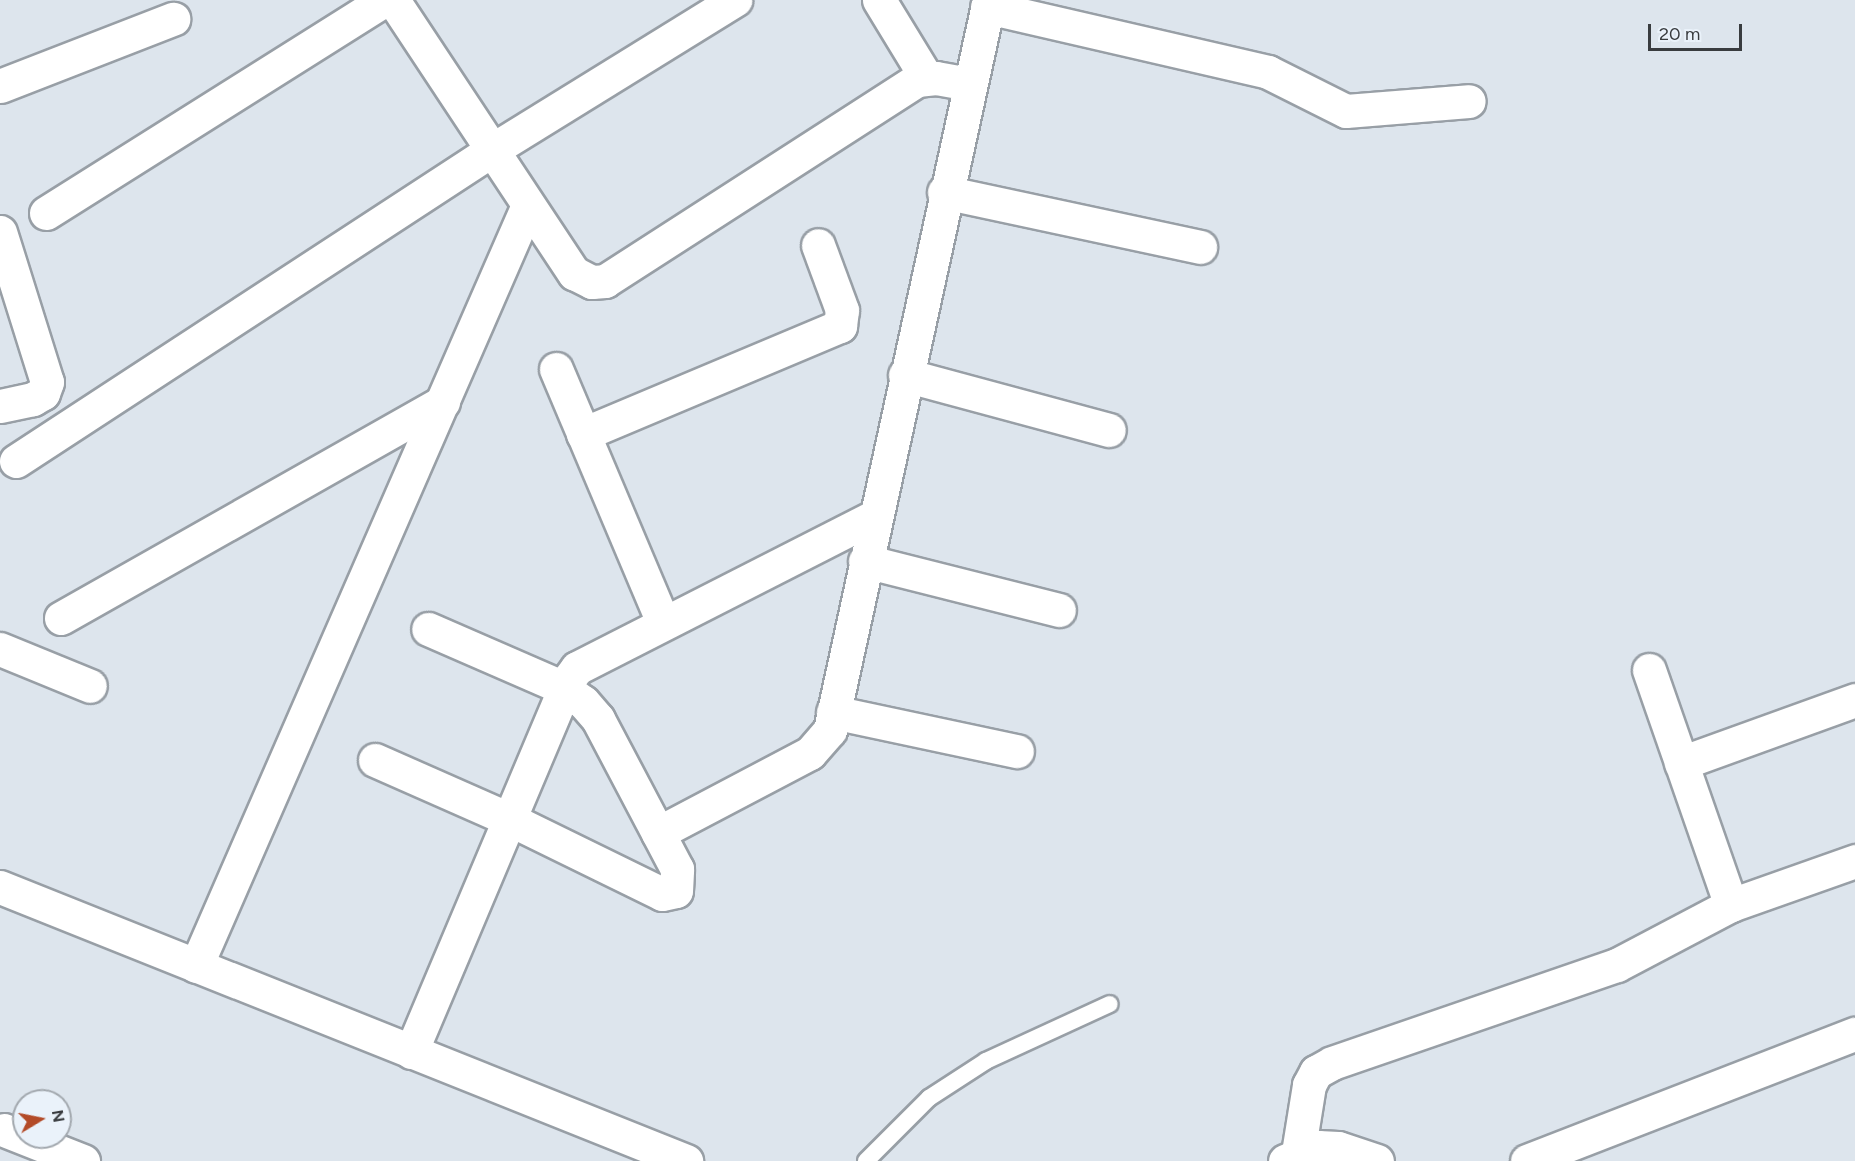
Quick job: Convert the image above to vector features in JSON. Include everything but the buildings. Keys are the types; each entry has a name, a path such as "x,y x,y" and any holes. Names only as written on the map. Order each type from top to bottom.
{"street":[{"path":"46,213 384,0"},
{"path":"393,0 528,205 581,280 605,281 926,77 969,84"},
{"path":"16,461 492,150 735,0"},
{"path":"879,0 926,77"},
{"path":"658,833 810,753 830,730 944,192 988,3 1268,72 1346,111 1469,101"},
{"path":"0,86 173,19"},
{"path":"944,192 1200,247"},
{"path":"196,966 528,205"},
{"path":"0,232 47,382 43,393 33,399 0,406"},
{"path":"583,434 840,326 842,310 818,245"},
{"path":"556,369 663,622"},
{"path":"905,375 1109,430"},
{"path":"61,618 443,402"},
{"path":"411,1052 564,688 577,668 590,659 875,516"},
{"path":"865,561 1059,610"},
{"path":"375,760 509,819 670,895 680,882 677,869 597,719 564,688 428,629"},
{"path":"0,649 90,686"},
{"path":"1649,670 1731,905"},
{"path":"1681,763 1855,700"},
{"path":"833,712 1017,751"},
{"path":"1292,1157 1309,1085 1316,1072 1332,1063 1617,965 1731,905 1855,861"},
{"path":"0,886 686,1161"},
{"path":"1527,1161 1855,1035"},
{"path":"5,1135 82,1161"},
{"path":"1292,1157 1318,1147 1338,1148 1377,1161"}],"lane":[{"path":"866,1161 930,1098 986,1061 1110,1004"}]}
